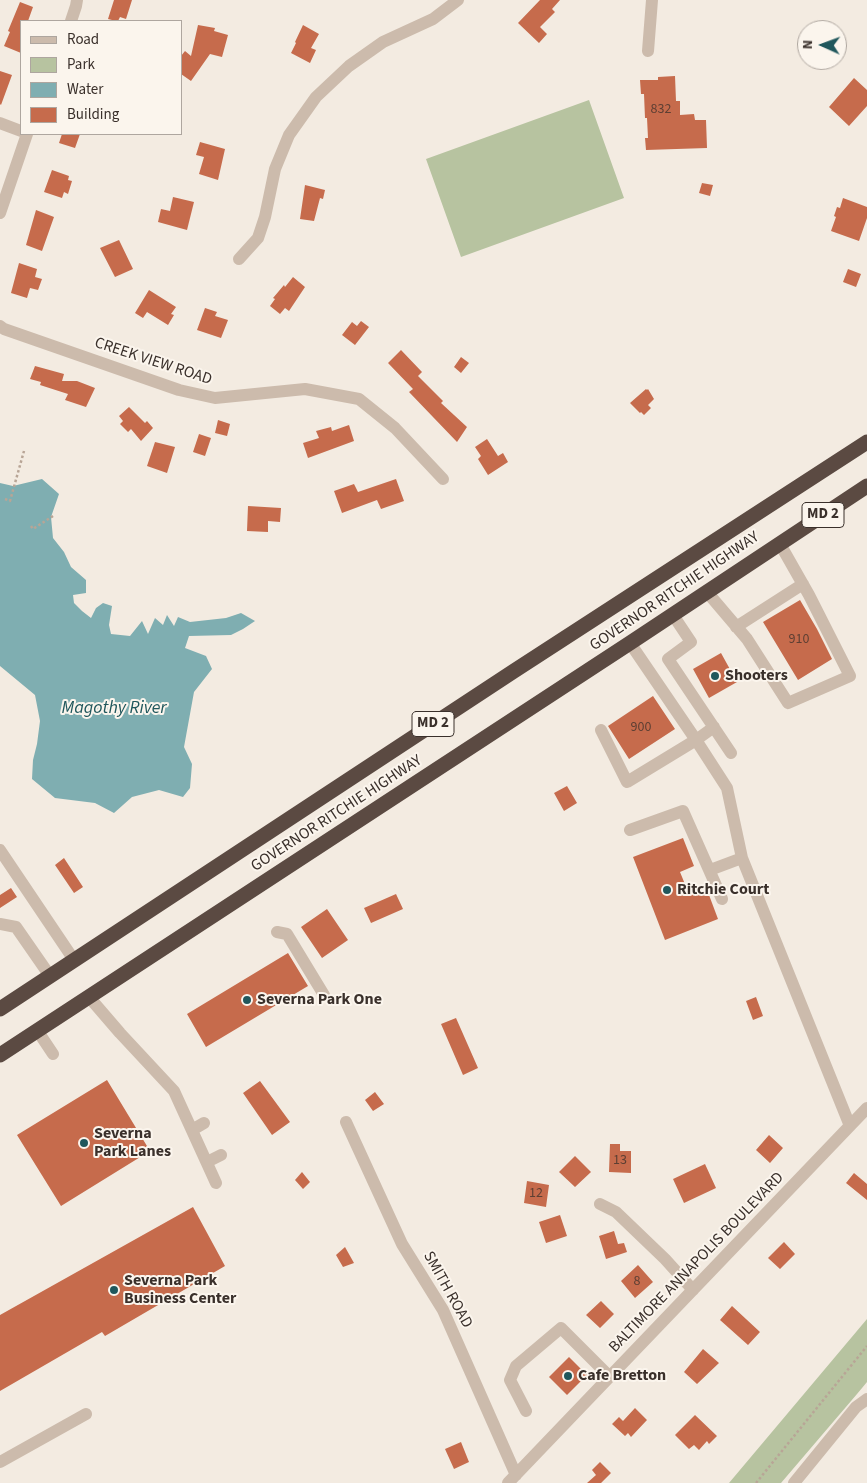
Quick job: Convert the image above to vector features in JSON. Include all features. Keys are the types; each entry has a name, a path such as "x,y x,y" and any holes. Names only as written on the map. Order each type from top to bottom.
{"highway":[{"name":"GOVERNOR RITCHIE HIGHWAY","path":"0,1008 867,442"},
{"name":"GOVERNOR RITCHIE HIGHWAY","path":"0,1055 867,486"}],"street":[{"path":"70,20 77,0"},
{"path":"239,259 258,238 276,170 290,134 316,97 350,66 383,42 433,19 458,0"},
{"path":"648,51 652,0"},
{"path":"0,123 20,132"},
{"path":"0,213 27,135"},
{"name":"CREEK VIEW ROAD","path":"2,327 179,390 215,398 305,389 359,399 395,428 444,480"},
{"path":"706,592 747,639 788,703 850,676 803,584 780,544"},
{"path":"736,627 803,584"},
{"path":"673,615 691,642 668,659 731,754"},
{"path":"630,643 727,788 742,858 850,1126"},
{"path":"600,730 627,782 714,727"},
{"path":"630,830 683,811 722,899"},
{"path":"0,850 74,960"},
{"path":"710,870 742,858"},
{"path":"0,924 16,927 50,976"},
{"path":"277,932 288,934 324,995"},
{"path":"89,997 174,1091 216,1183"},
{"path":"38,1030 54,1054"},
{"name":"BALTIMORE ANNAPOLIS BOULEVARD","path":"512,1479 867,1108"},
{"name":"SMITH ROAD","path":"346,1122 402,1244 443,1310 512,1479"},
{"path":"192,1130 204,1123"},
{"path":"207,1162 221,1155"},
{"path":"600,1204 616,1212 694,1290"},
{"path":"526,1411 510,1380 516,1366 561,1328 610,1377"},
{"path":"794,1483 856,1407 867,1399"},
{"path":"0,1462 86,1414"}],"path":[{"path":"5,499 10,500 24,452"},
{"path":"31,526 32,529 53,516"},
{"path":"756,1483 867,1346"}],"green space":[{"path":"589,100 624,198 461,257 426,159"},
{"path":"867,1319 867,1382 857,1394 781,1483 729,1483"}],"water":[{"name":"Magothy River","path":"42,479 59,494 51,517 53,538 64,552 71,567 86,580 86,593 73,595 74,603 91,618 96,608 103,603 112,606 109,625 111,634 130,636 142,621 148,634 155,618 163,625 167,615 174,626 178,617 190,622 226,618 241,613 255,621 231,635 189,636 185,648 206,656 212,669 194,692 184,747 192,764 190,788 183,797 159,790 132,797 114,813 95,803 55,798 32,779 33,760 40,721 35,695 0,666 0,483 13,486"}],"building":[{"path":"114,0 132,0 126,19 120,17 118,20 108,19"},
{"path":"540,0 560,0 552,9 555,12 540,27 547,34 539,43 518,23"},
{"path":"20,2 33,7 28,20 20,20 20,53 4,46 10,32 8,31"},
{"path":"198,25 215,28 214,31 228,35 222,57 210,54 191,81 182,75 182,55 185,51 191,56"},
{"path":"303,25 319,34 311,48 316,50 310,63 291,53"},
{"path":"0,71 12,75 1,105 0,104"},
{"path":"675,76 676,101 680,101 680,115 694,114 695,120 706,120 707,148 646,150 645,138 648,138 647,118 645,118 644,94 641,94 640,80 658,80 658,77"},
{"path":"854,78 867,90 867,106 849,126 829,107"},
{"path":"62,135 80,135 75,148 59,143"},
{"path":"200,142 225,149 218,180 199,174 204,157 196,155"},
{"path":"52,170 69,176 68,180 72,181 68,194 64,192 62,198 44,192"},
{"path":"702,183 713,185 710,196 699,193"},
{"path":"305,185 325,190 323,199 320,198 314,221 300,219"},
{"path":"173,197 194,202 187,230 158,222 161,209 170,211"},
{"path":"843,198 867,207 867,218 859,241 831,231 837,207 840,208"},
{"path":"36,210 54,217 42,251 26,245"},
{"path":"119,240 133,269 115,277 100,248"},
{"path":"19,263 37,269 35,277 42,279 38,290 30,288 27,298 11,293"},
{"path":"848,269 861,274 856,287 843,282"},
{"path":"293,277 305,287 289,311 285,308 280,314 270,306 275,299 273,298"},
{"path":"149,290 176,307 171,314 174,315 168,325 147,312 143,318 135,313"},
{"path":"205,308 217,312 215,316 228,320 221,338 197,330"},
{"path":"361,321 369,327 355,345 342,335 352,322 357,326"},
{"path":"401,350 422,372 418,376 443,401 441,403 467,427 457,442 409,392 413,389 388,363"},
{"path":"461,357 469,363 461,373 454,367"},
{"path":"35,366 64,374 62,381 77,381 95,388 86,407 65,400 68,394 40,385 41,382 30,379"},
{"path":"648,389 654,399 648,405 651,408 644,415 630,403"},
{"path":"129,407 145,423 147,421 153,428 141,441 131,429 128,432 120,424 123,421 119,416"},
{"path":"218,420 230,424 227,436 215,433"},
{"path":"349,425 354,441 308,458 303,443 319,438 316,431 331,427 332,431"},
{"path":"199,434 211,438 205,456 193,452"},
{"path":"487,439 498,456 503,453 508,462 488,475 478,459 481,456 475,447"},
{"path":"155,442 175,447 167,473 147,466"},
{"path":"396,479 404,501 381,509 377,500 342,513 334,491 354,484 358,492"},
{"path":"248,506 281,508 280,522 268,521 268,532 247,531"},
{"path":"800,600 832,659 798,680 763,622"},
{"name":"Shooters","path":"721,653 737,682 709,698 693,669"},
{"path":"653,696 675,729 629,759 608,726"},
{"path":"567,786 577,803 564,811 554,793"},
{"name":"Ritchie Court","path":"683,838 694,866 680,872 689,894 706,887 718,919 665,940 633,857"},
{"path":"64,858 83,887 74,893 55,865"},
{"path":"11,888 17,897 0,908 0,895"},
{"path":"396,894 403,909 371,923 364,908"},
{"path":"327,909 348,940 322,958 301,927"},
{"name":"Severna Park One","path":"288,953 308,986 206,1047 187,1014"},
{"path":"756,997 763,1016 753,1020 746,1001"},
{"path":"456,1018 478,1068 463,1075 441,1024"},
{"name":"Severna Park Lanes","path":"107,1080 150,1151 61,1206 17,1135"},
{"path":"260,1081 290,1122 272,1135 243,1093"},
{"path":"375,1092 384,1104 373,1111 365,1100"},
{"path":"769,1135 783,1148 770,1163 756,1150"},
{"path":"610,1144 620,1144 620,1151 631,1151 631,1173 609,1172"},
{"path":"575,1156 591,1172 575,1187 559,1172"},
{"path":"705,1164 716,1188 684,1203 673,1179"},
{"path":"302,1172 310,1182 303,1189 295,1180"},
{"path":"854,1173 867,1184 867,1200 846,1183"},
{"path":"527,1181 549,1185 546,1207 524,1203"},
{"name":"Severna Park Business Center","path":"193,1207 225,1266 105,1336 102,1332 0,1391 0,1315"},
{"path":"560,1215 567,1236 546,1243 539,1222"},
{"path":"614,1231 618,1244 624,1243 627,1252 606,1259 599,1236"},
{"path":"784,1242 795,1254 780,1269 768,1258"},
{"path":"345,1247 354,1263 343,1267 336,1255"},
{"path":"638,1265 653,1282 635,1298 621,1281"},
{"path":"601,1301 614,1314 600,1328 586,1315"},
{"path":"732,1306 760,1332 748,1345 720,1320"},
{"path":"703,1349 719,1363 697,1384 684,1372"},
{"name":"Cafe Bretton","path":"569,1357 587,1375 567,1395 549,1377"},
{"path":"635,1408 647,1420 631,1437 628,1433 625,1436 612,1424 619,1417 623,1421"},
{"path":"695,1415 717,1436 709,1444 707,1441 699,1450 694,1445 689,1449 675,1435"},
{"path":"461,1442 469,1462 454,1469 445,1449"},
{"path":"600,1462 611,1473 601,1483 587,1483 596,1475 592,1470"}],"place":[{"name":"Shooters","path":"715,676"},
{"name":"Ritchie Court","path":"667,890"},
{"name":"Severna Park One","path":"247,1000"},
{"name":"Severna Park Lanes","path":"84,1143"},
{"name":"Severna Park Business Center","path":"114,1290"},
{"name":"Cafe Bretton","path":"568,1376"}]}
